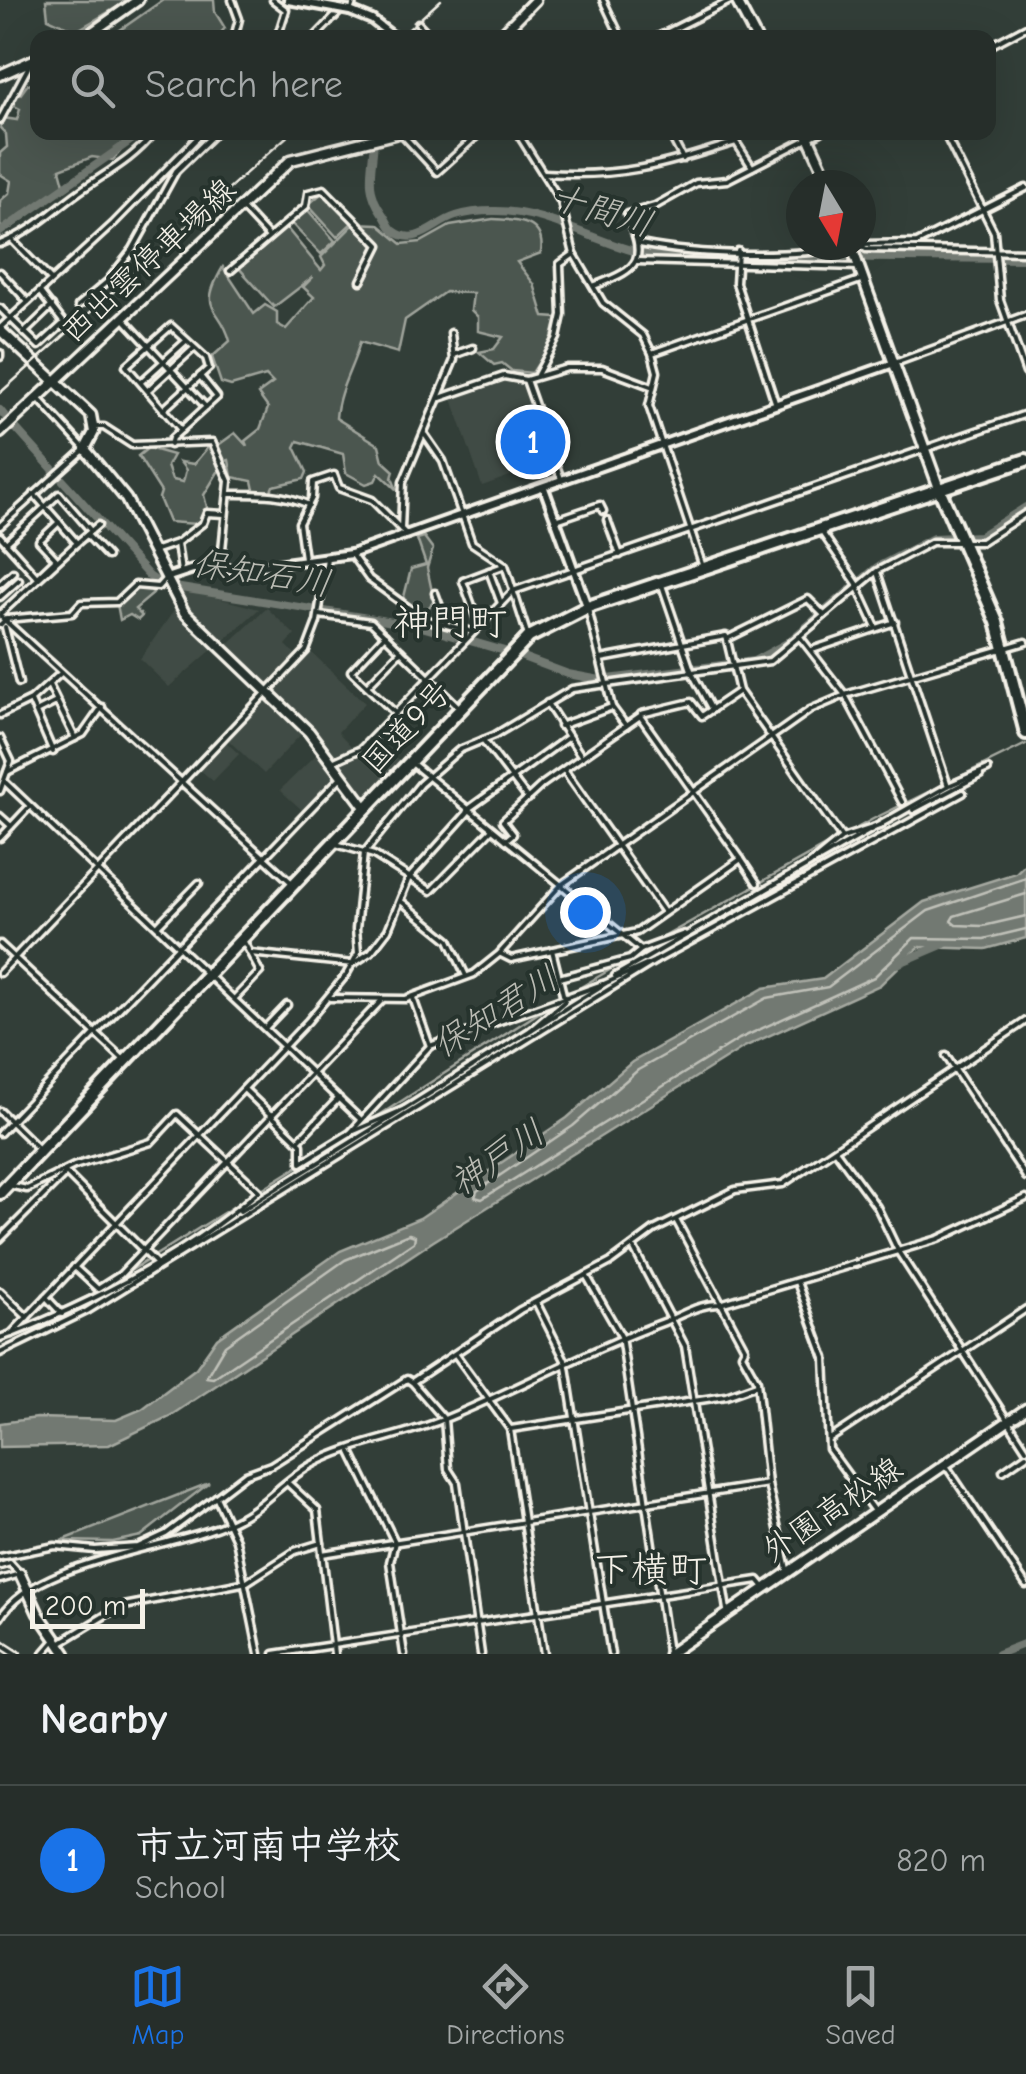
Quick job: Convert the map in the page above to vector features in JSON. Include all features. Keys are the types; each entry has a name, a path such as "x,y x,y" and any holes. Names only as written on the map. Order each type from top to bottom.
{"highway":[{"name":"国道9号","path":"4,1189 529,637 588,607 1026,460"},
{"path":"940,491 985,591 1005,649 1026,733"}],"main road":[{"path":"95,30 138,0"},
{"path":"506,30 535,0"},
{"path":"734,0 751,30"},
{"path":"0,75 30,60"},
{"name":"西出雲停車場線","path":"0,433 291,160 377,140"},
{"path":"810,140 823,170"},
{"path":"858,260 940,491"},
{"path":"0,329 88,410 95,427 85,450 126,499 165,584 190,619 310,732 340,778 365,807"},
{"name":"外園高松線","path":"670,1653 727,1610 1026,1409"},
{"path":"20,1574 66,1654"}],"street":[{"path":"232,0 239,19 236,30"},
{"path":"273,0 286,10 280,30"},
{"path":"288,0 350,11 385,30"},
{"path":"350,11 352,0"},
{"path":"322,30 352,0"},
{"path":"602,0 617,30"},
{"path":"672,30 734,0"},
{"path":"418,22 425,30"},
{"path":"996,43 1026,28"},
{"path":"0,120 14,88 30,71"},
{"path":"0,244 126,165 147,140"},
{"path":"0,329 195,140"},
{"path":"78,306 108,280 132,250 176,172 208,140"},
{"path":"407,140 437,172 472,140"},
{"path":"522,140 544,173 566,220 574,254 608,310 643,335 652,353 657,372 649,406 704,571"},
{"path":"673,140 683,159"},
{"path":"596,285 626,275 636,260 640,245 627,214 655,206 696,183 727,180 801,140"},
{"path":"948,140 983,210 998,252 1000,300 1026,374"},
{"path":"544,173 594,177 683,159 740,142 752,168"},
{"path":"876,244 917,243 1026,188"},
{"path":"230,271 306,206 308,193 324,189 379,245 361,281"},
{"path":"240,207 268,237"},
{"path":"12,240 51,280"},
{"path":"640,245 738,251 786,249"},
{"path":"876,249 1026,252"},
{"path":"738,251 736,283 776,405"},
{"path":"536,378 557,338 562,315 560,264 574,254"},
{"path":"636,260 737,266 859,266"},
{"path":"0,272 28,302"},
{"path":"652,353 863,279"},
{"path":"0,308 36,346 64,323 40,292"},
{"path":"24,332 52,306"},
{"path":"2,623 72,613 82,603 118,602 134,585 165,584 181,572 351,554 404,532 544,488 1009,324 1026,314"},
{"path":"122,317 206,408"},
{"path":"163,410 209,368 206,358 171,326 126,366 148,390 163,410 181,430"},
{"path":"404,532 399,496 440,398 453,355 451,334"},
{"path":"141,382 186,341"},
{"path":"148,390 194,348"},
{"path":"453,355 473,348"},
{"path":"440,398 504,376 526,380 566,368 602,368 653,386"},
{"path":"170,445 217,396 200,376"},
{"path":"526,380 562,481"},
{"path":"0,526 85,450 38,398"},
{"path":"330,764 352,750 361,749 513,591 1026,414"},
{"path":"95,427 104,427 127,444 212,442 225,466 229,494 220,569"},
{"path":"424,434 443,461 479,551 500,559 505,566 529,637"},
{"path":"304,560 299,523 308,506 313,482 334,475 340,488 372,500 404,532"},
{"path":"544,488 588,607 612,707 626,726"},
{"path":"34,494 77,543"},
{"path":"6,543 59,494 107,556"},
{"path":"229,494 266,498 284,494 308,506"},
{"path":"556,520 600,505 602,511"},
{"path":"152,552 177,543 203,524 208,513 226,514"},
{"path":"11,1334 328,998 358,953 356,929 364,853 428,777 459,750 572,688 736,668 770,660 877,571 932,542 991,538 1026,513"},
{"path":"607,520 620,555"},
{"path":"19,683 0,615 56,559 39,540 58,522"},
{"path":"40,576 98,525"},
{"path":"820,530 858,586 877,628"},
{"path":"0,536 40,576"},
{"path":"177,543 181,572"},
{"path":"351,554 369,580 424,619 471,633"},
{"path":"0,973 270,694 306,651 320,606 326,558"},
{"path":"479,625 463,581 505,566"},
{"path":"489,571 501,603"},
{"path":"877,571 948,786"},
{"path":"0,584 13,572"},
{"path":"0,597 20,580"},
{"path":"662,585 692,673 712,710"},
{"path":"435,593 446,623"},
{"path":"601,658 727,639 808,599 824,614"},
{"path":"318,615 371,622 460,708"},
{"path":"812,650 895,622"},
{"path":"2,623 102,708 293,884"},
{"path":"384,635 351,671 395,714"},
{"path":"800,637 845,695 902,802"},
{"path":"727,639 739,692 842,838"},
{"path":"328,998 413,997 466,977 500,954 560,885 810,710 845,695 1026,642"},
{"path":"367,686 401,651"},
{"path":"0,715 31,700 61,674"},
{"path":"49,685 75,738"},
{"path":"506,840 513,834 503,822 528,798 642,712 691,702 702,716 739,692"},
{"path":"31,700 53,752"},
{"path":"36,712 56,702"},
{"path":"546,702 582,758"},
{"path":"559,726 612,707"},
{"path":"7,772 75,738 102,708"},
{"path":"640,716 757,882"},
{"path":"0,738 11,761 0,791"},
{"path":"250,953 353,964 378,946 402,902 409,878 468,811 567,738"},
{"path":"483,740 528,798"},
{"path":"409,761 642,950"},
{"path":"564,770 664,912"},
{"path":"0,1338 62,1314 156,1263 606,983 810,864 988,770 948,786 910,811"},
{"path":"0,1133 340,778"},
{"path":"5,782 360,1118"},
{"path":"0,1353 87,1311 655,961 858,847 963,794"},
{"path":"0,838 30,806"},
{"path":"0,816 11,826"},
{"path":"810,864 842,838 882,826"},
{"path":"332,843 374,855 431,891 492,830"},
{"path":"500,954 511,959 637,932 740,859"},
{"path":"158,925 199,882"},
{"path":"402,902 448,940 466,977"},
{"path":"559,978 630,959 642,950 691,933"},
{"path":"235,998 260,972 241,938"},
{"path":"0,944 125,1061"},
{"path":"552,950 564,1000"},
{"path":"350,1133 430,1046 564,1000 655,961"},
{"path":"413,997 430,1046"},
{"path":"74,1267 98,1289 120,1275 382,1000"},
{"path":"531,1030 564,1000"},
{"path":"265,1028 287,1005"},
{"path":"412,1382 676,1220 735,1190 783,1184 1026,1021"},
{"path":"946,1056 1026,1178"},
{"path":"244,1089 298,1142 302,1163 350,1133 405,1109"},
{"path":"298,1142 339,1098"},
{"path":"0,1111 40,1150"},
{"path":"4,1189 27,1189 152,1142 177,1114 259,1191 228,1218"},
{"path":"835,1150 877,1207 898,1251 1010,1419 1026,1452 1004,1471"},
{"path":"65,1172 156,1263"},
{"path":"0,1239 65,1172"},
{"path":"0,1618 28,1590 66,1570 145,1552 228,1524 261,1508 312,1464 444,1420 565,1360 700,1304 720,1304 898,1251 970,1227 1026,1198"},
{"path":"676,1220 745,1348 742,1354 757,1385 768,1484 787,1569"},
{"path":"632,1245 685,1346 727,1610"},
{"path":"586,1275 622,1336 644,1502 670,1653"},
{"path":"798,1282 825,1358 829,1449 874,1511"},
{"path":"0,1290 27,1316"},
{"path":"46,1297 62,1314"},
{"path":"536,1303 565,1360 586,1512 612,1654"},
{"path":"828,1440 1026,1309"},
{"path":"456,1356 510,1429 544,1654"},
{"path":"0,1557 56,1546 95,1550 138,1547 166,1534 246,1474 271,1465 407,1380 444,1420 448,1469 457,1483 481,1654"},
{"path":"510,1429 726,1396 757,1385"},
{"path":"351,1452 395,1542 390,1562 404,1654"},
{"path":"945,1462 1026,1585"},
{"path":"289,1484 317,1510 336,1645 334,1654"},
{"path":"322,1554 768,1484"},
{"path":"216,1497 247,1582 259,1654"},
{"path":"42,1654 120,1607 247,1582 294,1552 321,1543"},
{"path":"0,1566 10,1562 20,1574 0,1580"},
{"path":"274,1654 758,1580 763,1586"},
{"path":"0,1643 17,1654"}],"shaded area":[{"path":"46,0 129,0 78,30 48,18"},
{"path":"163,0 214,0 215,12 225,28 223,30 120,30"},
{"path":"30,84 30,140 130,140 113,160 92,157 60,169 65,188 8,230 0,226 0,201 9,193 11,181 0,174 0,153 7,147 6,134 0,128 3,118 17,120 20,109 10,104 14,94 20,95"},
{"path":"323,192 352,223 337,237 308,205"},
{"path":"306,208 335,241 321,254 290,222"},
{"path":"493,219 528,224 539,234 541,253 517,262 534,284 544,317 557,318 550,345 532,373 512,371 502,363 494,365 479,352 494,349 503,337 478,331 478,317 471,310 473,293 445,292 405,320 398,353 360,342 340,398 336,418 379,445 383,461 394,471 392,478 397,490 379,473 375,481 366,484 346,473 343,454 298,441 295,447 307,472 304,479 273,486 270,493 255,494 252,481 232,477 229,460 225,461 217,446 235,433 247,446 245,441 260,429 268,408 258,394 273,383 266,376 231,386 221,383 212,357 230,341 213,308 211,293 223,267 254,314 265,305 277,312 277,324 286,329 314,297 303,287 313,277 274,307 239,268 285,226 321,270 325,265 321,257 355,223 378,224 402,244 421,242 450,226"},
{"path":"505,377 525,382 557,474 540,480 535,467 482,486 451,396"},
{"path":"208,447 221,467 204,495 208,511 196,524 169,522 159,498 161,492 138,456 148,448 173,455 167,466 172,480 183,482 186,470 180,462 194,464"},
{"path":"424,537 433,549 427,568 434,601 423,614 403,601 411,569 426,565 417,539"},
{"path":"135,587 150,588 153,594 135,609 142,616 138,620 130,615 120,620 117,604"},
{"path":"175,590 259,609 219,645 192,618"},
{"path":"267,608 295,635 286,645 298,657 269,689 224,648"},
{"path":"175,609 214,648 169,687 140,659"},
{"path":"309,650 365,703 338,732 352,747 331,760 273,694"},
{"path":"270,698 303,732 264,774 227,739"},
{"path":"225,741 239,754 213,781 199,769"},
{"path":"373,743 401,761 363,798 334,763 348,753 360,755"},
{"path":"318,753 333,777 302,810 280,790"},
{"path":"209,1483 141,1536 113,1542 61,1541"}],"water":[{"path":"1026,863 1026,938 986,949 919,947 880,985 744,1047 432,1242 170,1416 109,1445 0,1447 0,1423 37,1418 116,1420 142,1409 196,1368 217,1338 340,1251 420,1218 567,1118 632,1062 764,988 823,979 924,902 1016,873"}],"waterway":[{"path":"662,30 708,7"},
{"name":"十間川","path":"0,232 132,140"},
{"name":"十間川","path":"373,140 372,193 390,227 410,237 448,219 494,211 535,216 656,256 1026,259"},
{"name":"保知石川","path":"0,410 9,421"},
{"name":"保知石川","path":"13,425 149,576 162,585 418,626 508,652"},
{"name":"保知石川","path":"520,656 568,674 600,680 754,661 787,643 877,567 933,538 980,536 1026,507"},
{"name":"保知君川","path":"628,957 873,819 1026,744"},
{"name":"神戸川","path":"897,964 944,944"},
{"name":"保知君川","path":"569,994 618,965"},
{"name":"保知君川","path":"364,1125 554,1003"},
{"name":"保知君川","path":"114,1281 302,1164"},
{"name":"保知君川","path":"20,1328 99,1291"},
{"name":"保知君川","path":"0,1336 13,1331"},
{"path":"998,1654 1026,1643"}],"railway":[{"path":"408,30 441,0"},
{"path":"0,393 283,140"}],"place":[{"name":"市立河南中学校","path":"533,442"}],"district":[{"name":"神門町","path":"450,622"},
{"name":"下横町","path":"650,1569"}]}
